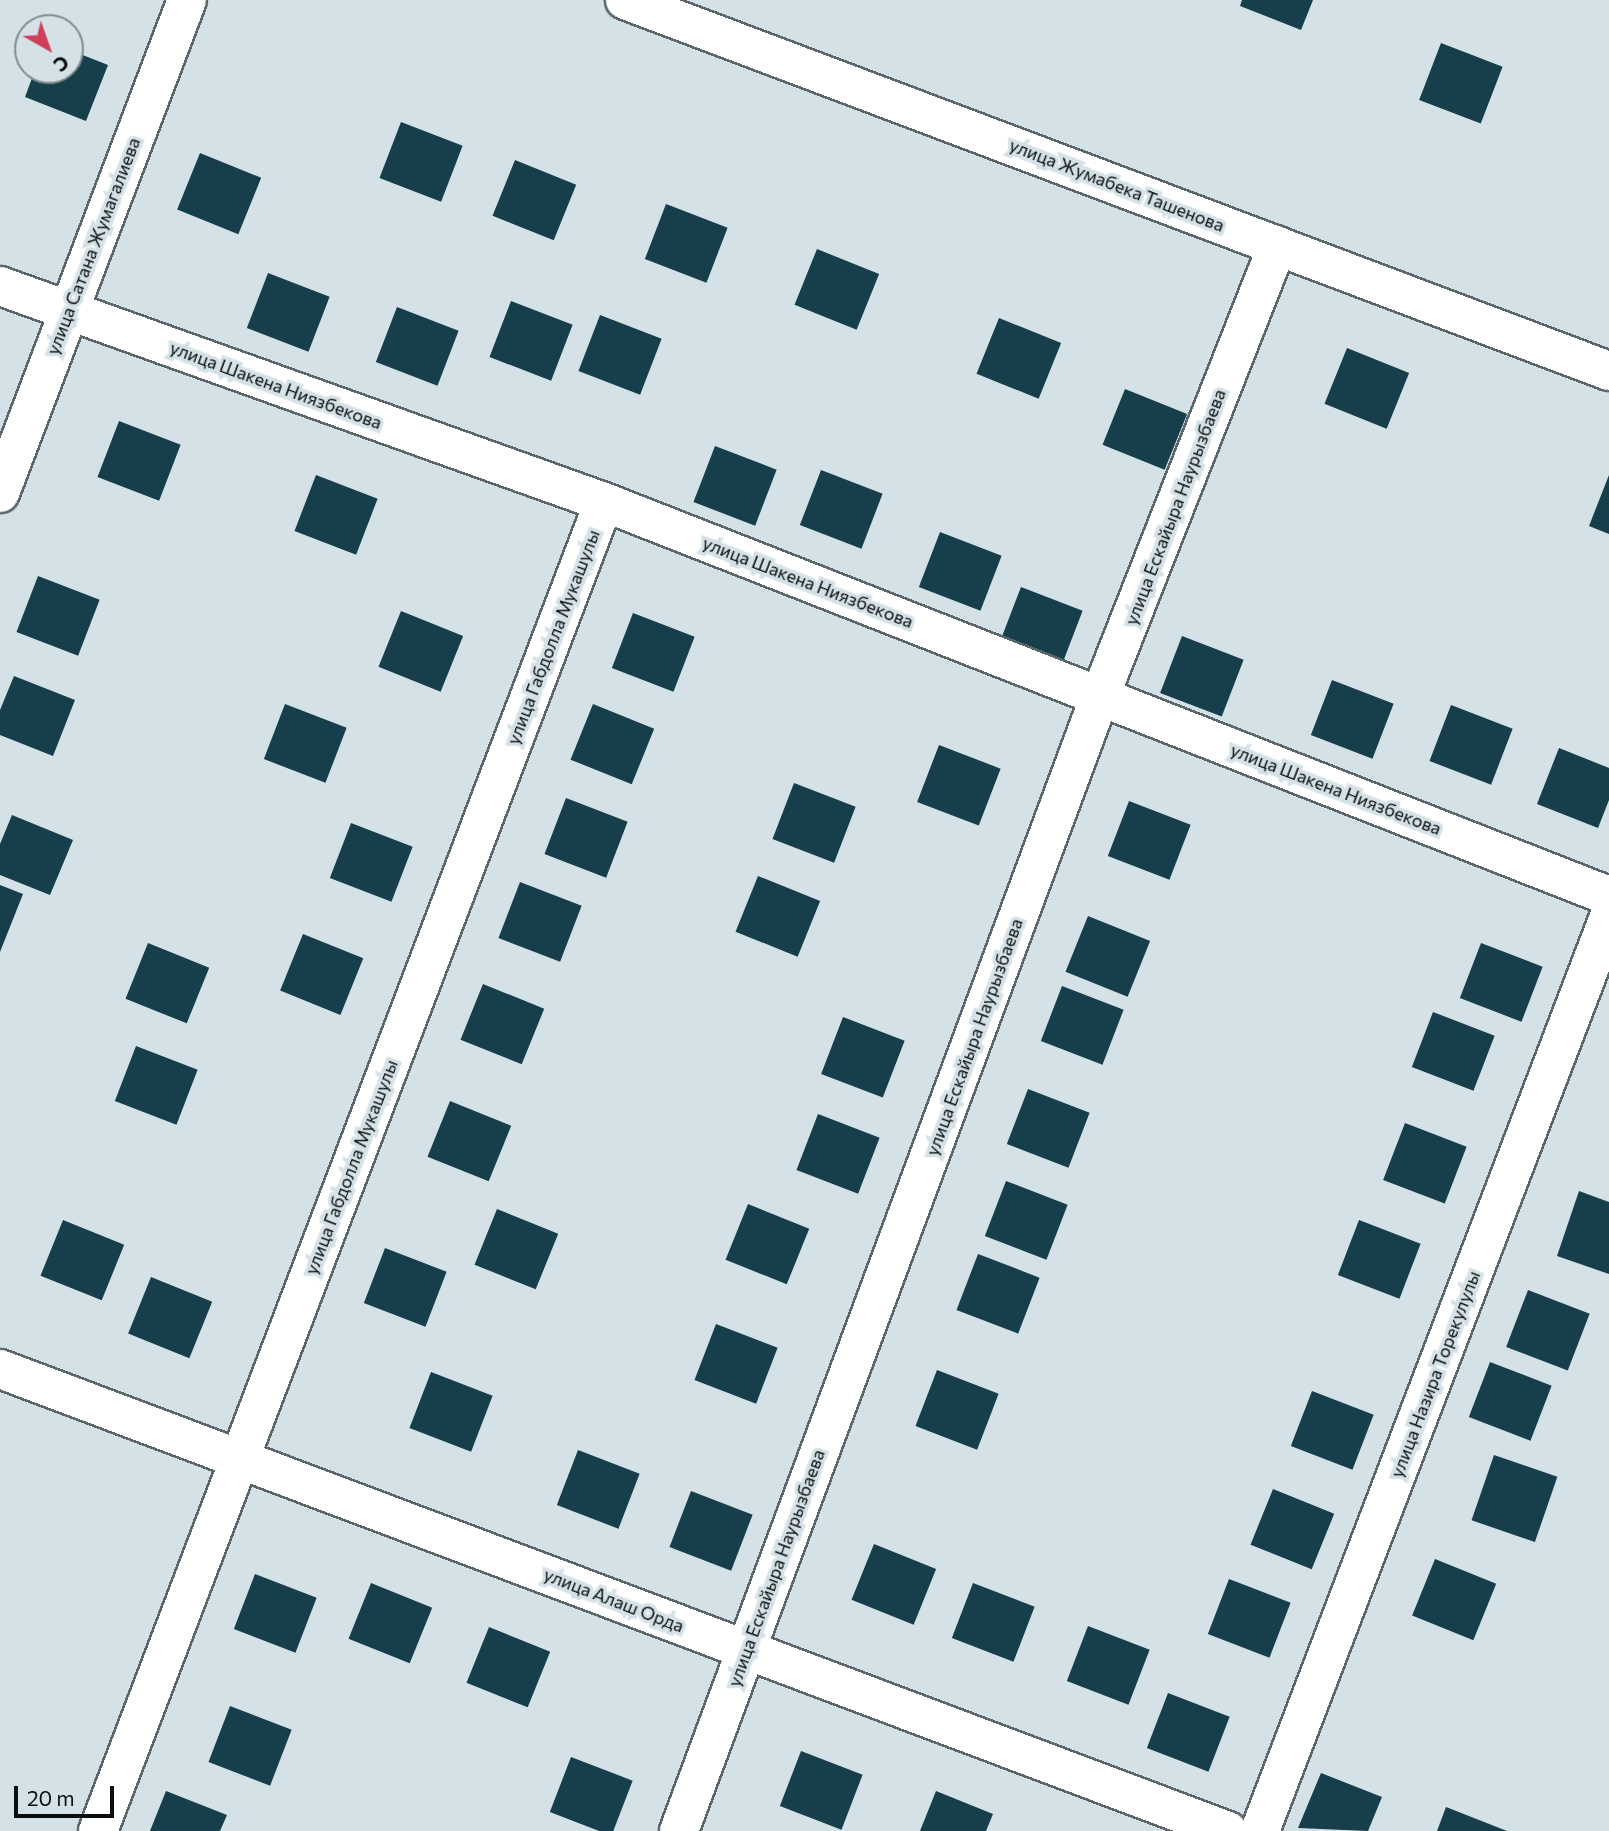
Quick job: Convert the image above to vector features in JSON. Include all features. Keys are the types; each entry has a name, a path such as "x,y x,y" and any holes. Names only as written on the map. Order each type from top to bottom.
{"street":[{"name":"улица Сатана Жумагалиева","path":"0,493 187,0"},
{"name":"улица Жумабека Ташенова","path":"625,0 1609,370"},
{"name":"улица Ескайыра Наурызбаева","path":"678,1831 1100,696 1277,246"},
{"name":"улица Шакена Ниязбекова","path":"0,286 604,502 1609,896"},
{"name":"улица Габдолла Мукашулы","path":"98,1831 604,502"},
{"name":"улица Назира Торекулулы","path":"1260,1831 1609,917"},
{"name":"улица Алаш Орда","path":"0,1369 1228,1831"}],"building":[{"path":"1242,0 1313,0 1301,30 1240,6"},
{"path":"1441,43 1503,67 1481,124 1419,100"},
{"path":"84,56 108,65 86,121 25,97 30,84 84,84"},
{"path":"401,122 463,146 441,202 379,178"},
{"path":"200,153 261,178 238,234 177,210"},
{"path":"515,160 576,185 554,240 493,216"},
{"path":"666,204 728,228 706,283 645,259"},
{"path":"817,249 879,274 857,330 795,305"},
{"path":"268,273 330,297 308,352 247,328"},
{"path":"511,301 573,325 551,381 489,357"},
{"path":"397,307 459,331 437,386 376,362"},
{"path":"600,315 662,339 640,395 578,371"},
{"path":"999,318 1061,343 1039,399 977,374"},
{"path":"1347,348 1409,373 1387,429 1325,404"},
{"path":"1125,389 1187,414 1165,470 1103,445"},
{"path":"119,421 181,445 159,501 97,477"},
{"path":"715,446 777,470 755,526 693,502"},
{"path":"821,470 883,494 861,549 800,525"},
{"path":"316,475 378,499 356,555 294,531"},
{"path":"1609,475 1609,534 1589,526"},
{"path":"940,532 1002,556 980,611 919,587"},
{"path":"38,576 100,600 78,656 16,632"},
{"path":"1021,587 1083,611 1061,667 999,643"},
{"path":"401,611 463,636 441,692 379,667"},
{"path":"633,613 695,637 673,692 612,668"},
{"path":"1182,636 1244,660 1222,717 1160,693"},
{"path":"14,676 75,700 53,756 0,735 0,710"},
{"path":"1332,680 1394,704 1372,759 1311,735"},
{"path":"285,704 347,728 325,783 264,759"},
{"path":"593,704 654,729 632,784 571,760"},
{"path":"1451,705 1513,729 1491,785 1429,761"},
{"path":"939,745 1001,769 979,826 917,802"},
{"path":"1559,748 1609,768 1609,800 1598,828 1537,804"},
{"path":"794,783 856,807 834,863 772,839"},
{"path":"566,798 628,822 606,878 544,854"},
{"path":"1129,801 1191,825 1169,880 1108,856"},
{"path":"12,815 73,840 50,895 0,875 0,844"},
{"path":"351,823 413,847 391,902 330,878"},
{"path":"758,876 820,901 798,957 736,932"},
{"path":"520,882 582,906 560,962 498,938"},
{"path":"0,885 23,894 0,952"},
{"path":"1088,916 1150,941 1128,997 1066,972"},
{"path":"303,934 363,958 340,1015 280,991"},
{"path":"148,943 209,968 187,1023 126,999"},
{"path":"1481,943 1543,967 1521,1022 1460,998"},
{"path":"483,984 544,1009 522,1064 461,1040"},
{"path":"1062,986 1124,1010 1102,1065 1041,1041"},
{"path":"1433,1012 1495,1036 1473,1091 1412,1067"},
{"path":"843,1017 905,1041 883,1098 821,1074"},
{"path":"136,1046 198,1070 176,1125 115,1101"},
{"path":"1028,1089 1090,1113 1068,1168 1007,1144"},
{"path":"450,1101 511,1126 489,1181 428,1157"},
{"path":"818,1114 880,1138 858,1194 796,1170"},
{"path":"1405,1123 1467,1147 1445,1204 1383,1180"},
{"path":"1006,1181 1068,1205 1046,1260 985,1236"},
{"path":"1579,1191 1609,1202 1609,1274 1557,1256"},
{"path":"748,1204 809,1229 787,1284 726,1260"},
{"path":"497,1209 558,1234 536,1289 475,1265"},
{"path":"63,1220 124,1245 102,1300 41,1276"},
{"path":"1359,1220 1421,1244 1399,1299 1338,1275"},
{"path":"385,1248 447,1272 425,1327 364,1303"},
{"path":"978,1254 1040,1278 1018,1334 956,1310"},
{"path":"151,1277 212,1302 189,1358 128,1334"},
{"path":"1528,1290 1590,1314 1568,1371 1506,1347"},
{"path":"716,1324 778,1348 756,1404 694,1380"},
{"path":"1490,1362 1552,1386 1530,1441 1469,1417"},
{"path":"937,1370 999,1394 977,1450 915,1426"},
{"path":"431,1372 493,1396 471,1452 409,1428"},
{"path":"1312,1391 1374,1415 1352,1470 1291,1446"},
{"path":"578,1450 640,1474 618,1529 557,1505"},
{"path":"1494,1455 1557,1477 1535,1542 1472,1520"},
{"path":"1273,1489 1334,1514 1312,1569 1251,1545"},
{"path":"691,1491 753,1515 731,1571 669,1547"},
{"path":"874,1544 936,1569 914,1625 852,1600"},
{"path":"1435,1559 1496,1584 1473,1640 1412,1616"},
{"path":"255,1574 317,1598 295,1653 234,1629"},
{"path":"1229,1579 1291,1603 1269,1658 1208,1634"},
{"path":"371,1583 432,1608 410,1663 349,1639"},
{"path":"973,1583 1035,1607 1013,1662 952,1638"},
{"path":"1088,1626 1150,1650 1128,1705 1067,1681"},
{"path":"489,1627 550,1652 528,1707 467,1683"},
{"path":"1168,1693 1230,1717 1208,1772 1147,1748"},
{"path":"230,1706 292,1730 270,1786 208,1762"},
{"path":"801,1751 863,1775 841,1830 780,1806"},
{"path":"571,1757 633,1781 613,1831 599,1831 550,1812"},
{"path":"1321,1773 1382,1797 1368,1831 1298,1828"},
{"path":"166,1791 227,1815 220,1831 150,1831"},
{"path":"936,1791 993,1814 986,1831 920,1831"},
{"path":"1446,1807 1507,1831 1437,1831"}]}
